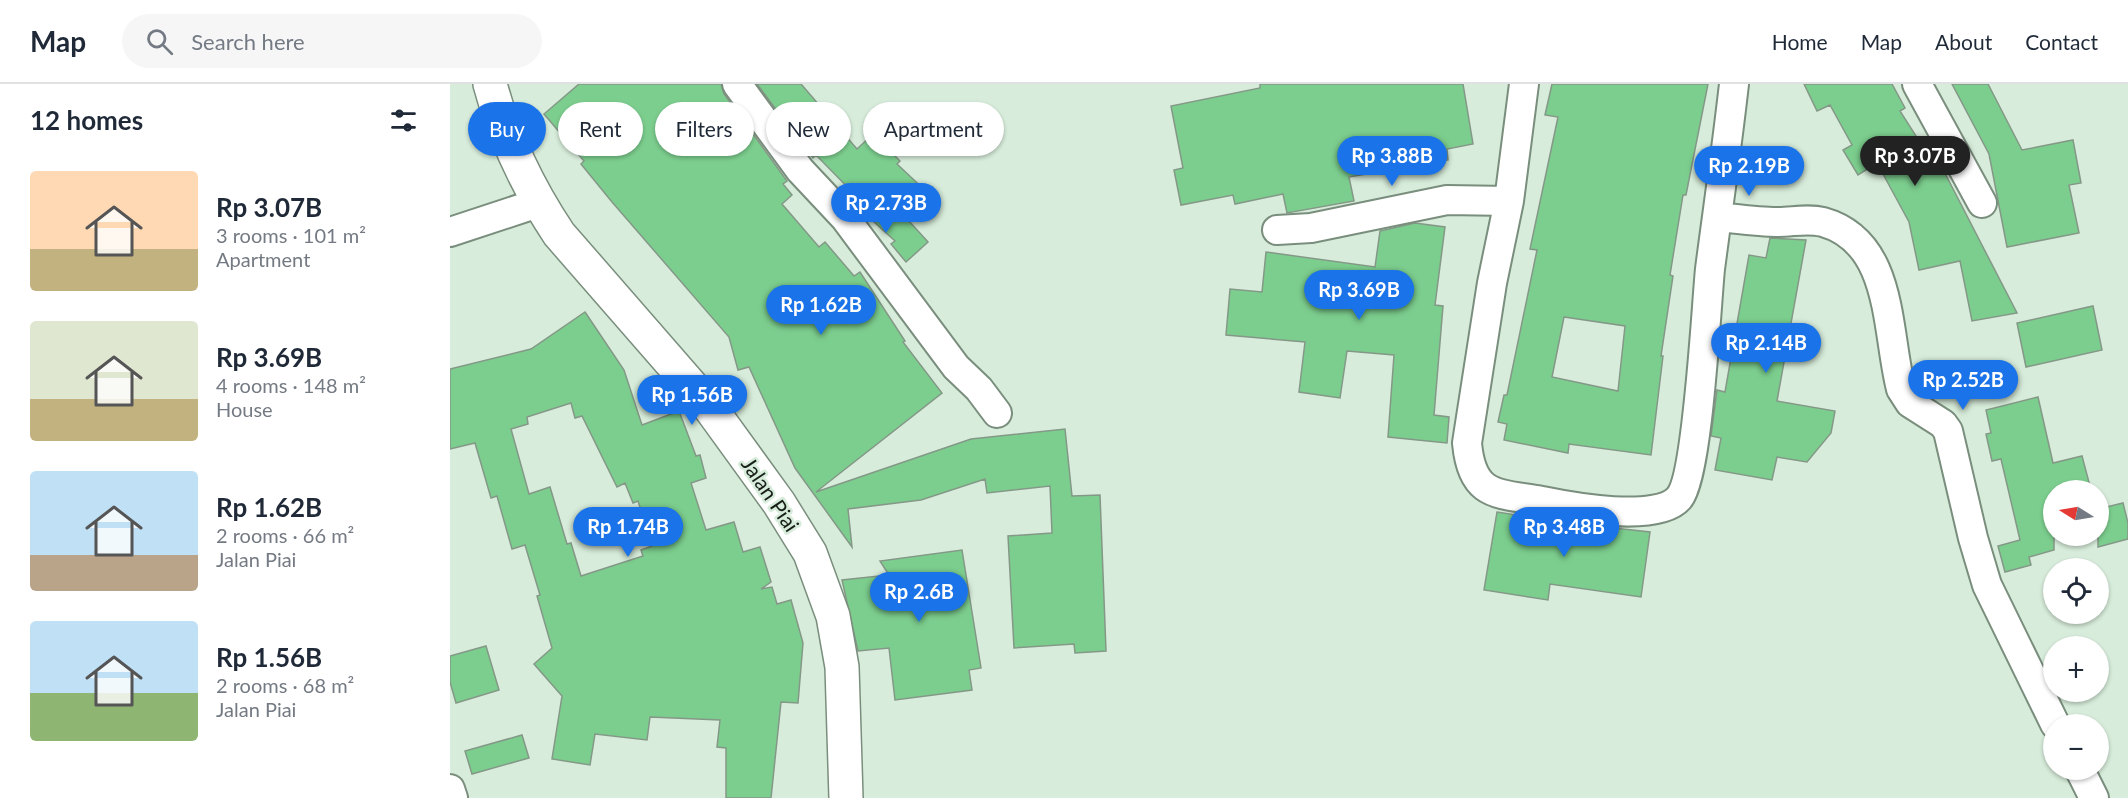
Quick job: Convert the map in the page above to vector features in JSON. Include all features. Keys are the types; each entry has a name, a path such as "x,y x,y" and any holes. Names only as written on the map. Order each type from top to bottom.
{"street":[{"path":"737,84 800,170 845,218 956,367 979,389 997,413"},
{"path":"1524,84 1509,201 1480,354 1467,443 1469,467 1482,486 1499,493 1577,507 1646,512 1665,508 1679,499 1691,463 1734,84"},
{"path":"1917,84 1982,203"},
{"name":"Jalan Piai","path":"494,86 507,135 538,203 559,234 708,405 779,503 810,553 833,616 842,667 846,798"},
{"path":"1276,230 1311,228 1447,200 1509,201"},
{"path":"450,232 538,203"},
{"path":"1718,217 1778,222 1809,220 1823,222 1845,231 1869,254 1879,275 1901,389 1910,403 1943,424 1948,431 1973,538 1988,585 2050,714"},
{"path":"2085,780 2094,798"},
{"path":"450,789 453,798"}],"building":[{"path":"579,84 721,84 730,102 655,102 655,156 754,156 754,135 766,152 766,156 769,156 787,181 783,184 792,195 782,204 819,247 825,242 854,276 860,272 905,341 903,342 942,393 816,492 971,439 1065,429 1072,496 1100,495 1106,651 1075,653 1074,644 1014,648 1008,536 1052,533 1050,486 987,493 985,479 921,500 848,509 852,547 795,468 749,367 738,370 729,337 581,164 584,161 580,156 643,156 643,102 558,102"},
{"path":"757,84 801,84 817,102 771,102"},
{"path":"1260,84 1463,84 1473,144 1447,149 1448,160 1349,177 1354,201 1287,213 1283,194 1235,204 1233,195 1181,205 1174,170 1183,168 1171,106 1260,88"},
{"path":"1552,84 1708,84 1686,195 1683,195 1670,275 1673,276 1661,356 1663,356 1651,455 1569,444 1568,453 1504,440 1507,424 1498,422 1504,395 1507,395 1537,250 1530,249 1558,117 1545,115","holes":["1564,317 1625,326 1618,391 1552,377"]},
{"path":"1804,84 1892,84 1905,108 1900,111 1928,155 1934,152 2017,313 1972,321 1960,261 1919,270 1909,222 1877,163 1858,175 1843,150 1852,145 1830,105 1817,111"},
{"path":"1952,84 1988,84 2022,150 2073,140 2081,183 2069,185 2079,233 2007,247 1989,154"},
{"path":"558,102 558,130 546,116 546,112"},
{"path":"851,142 857,149 863,143 863,156 895,156 900,161 897,164 930,195 908,220 928,242 906,262 891,244 895,241 864,213 868,208 817,156 851,156"},
{"path":"1415,223 1445,227 1435,305 1443,306 1434,415 1449,417 1447,443 1388,437 1394,355 1347,351 1340,398 1299,392 1305,342 1226,335 1230,289 1262,292 1266,252 1375,267 1380,231"},
{"path":"1770,238 1806,240 1777,401 1835,411 1831,433 1807,462 1777,457 1772,480 1715,470 1721,438 1711,436 1717,390 1725,392 1749,255 1766,258"},
{"path":"2093,306 2102,350 2026,367 2017,323"},
{"path":"585,312 624,370 642,425 679,411 696,456 700,455 706,478 691,483 706,530 734,522 743,552 760,547 771,582 761,589 772,587 777,604 791,600 803,643 798,703 781,702 771,798 726,798 726,748 717,747 720,720 650,717 647,740 595,734 590,765 552,759 562,696 534,664 552,648 537,596 540,595 525,545 512,549 497,496 491,498 475,443 450,449 450,369 531,349","holes":["571,403 575,418 582,416 617,487 625,483 633,503 638,501 652,546 641,550 643,556 581,576 571,543 567,544 550,487 529,494 511,429 528,424 527,417"]},
{"path":"2038,397 2053,463 2082,456 2088,480 2043,480 2043,546 2054,546 2054,550 2029,557 2031,565 2005,572 1998,546 2020,540 2001,459 1992,461 1986,434 1991,433 1986,410"},
{"path":"2123,503 2128,523 2128,539 2109,544 2109,506"},
{"path":"1497,512 1650,532 1641,597 1550,584 1548,600 1484,590"},
{"path":"962,550 981,668 969,670 972,690 895,700 889,648 858,651 842,580 889,575 880,561"},
{"path":"486,646 499,690 456,703 450,682 450,656"},
{"path":"522,735 529,758 472,774 465,751"}]}
